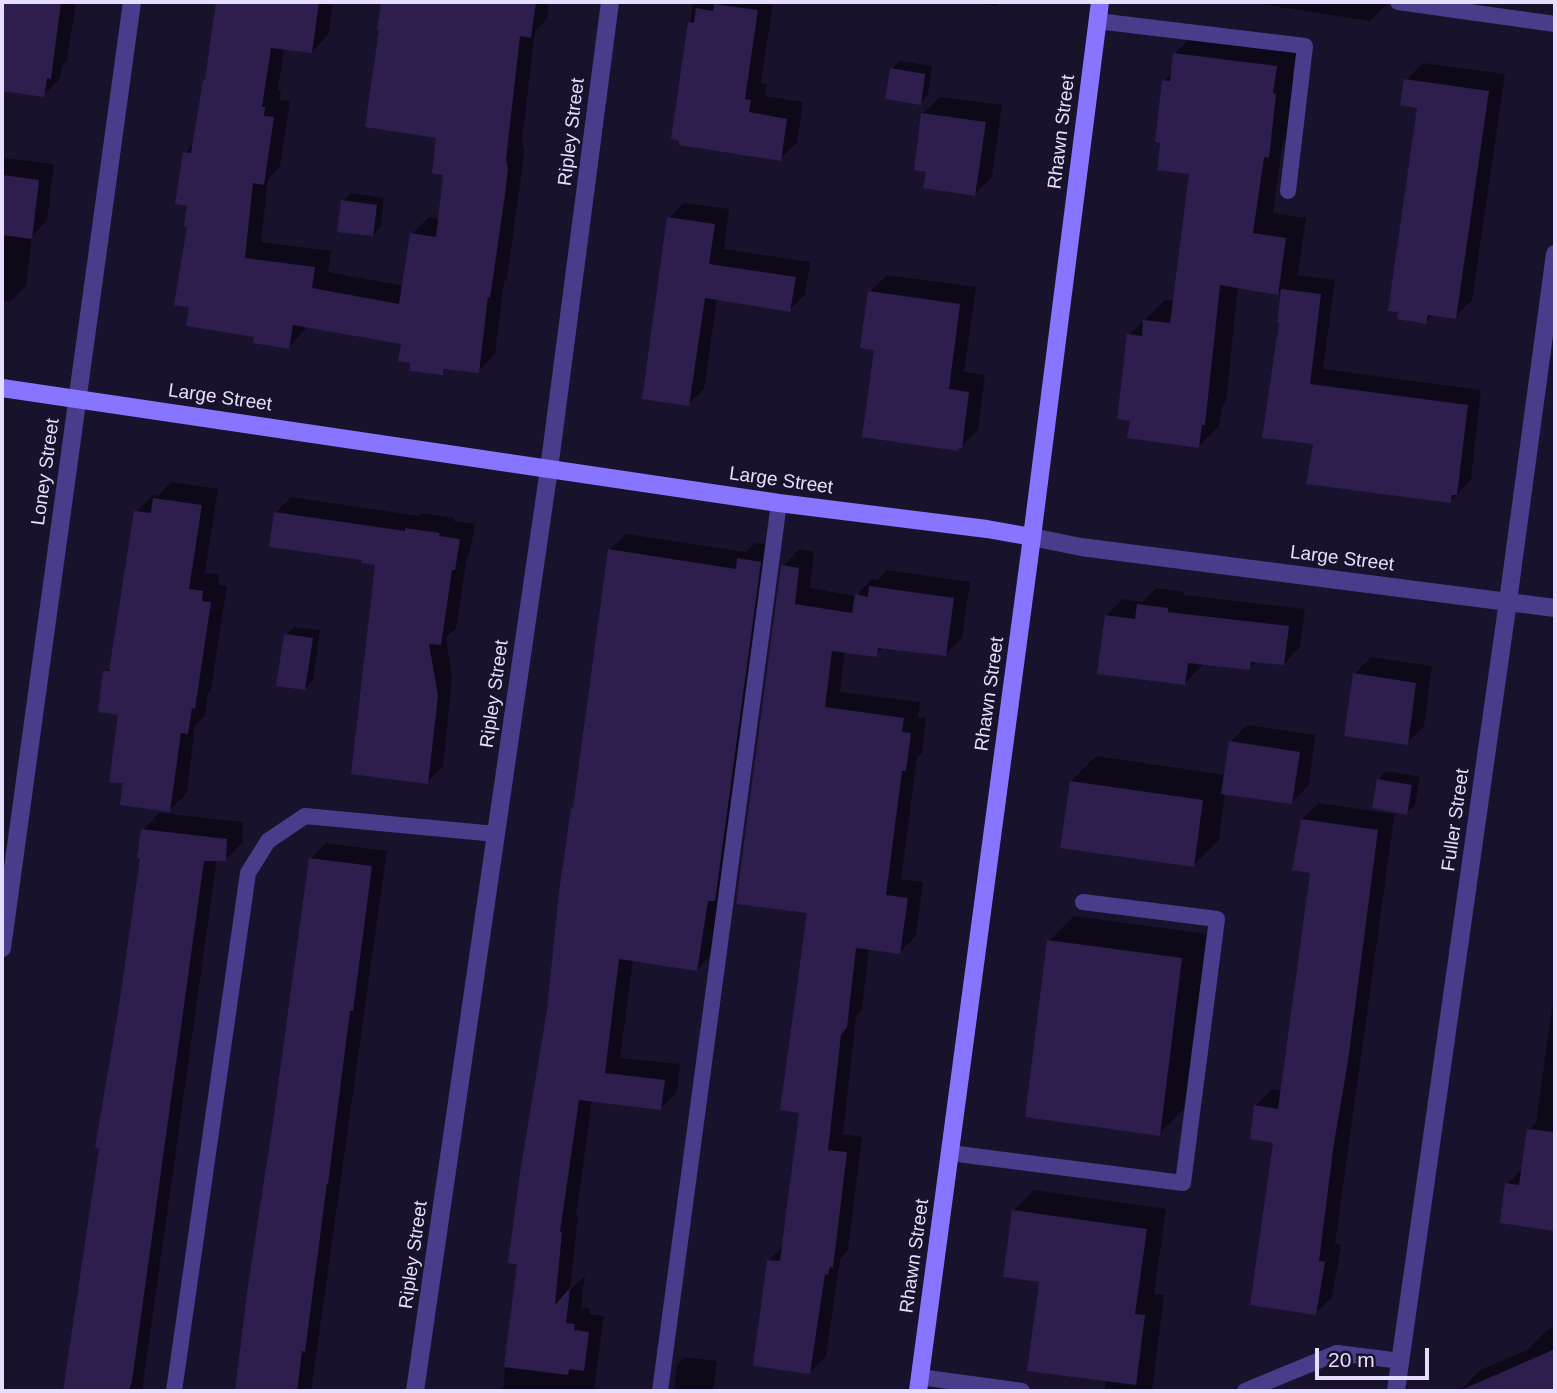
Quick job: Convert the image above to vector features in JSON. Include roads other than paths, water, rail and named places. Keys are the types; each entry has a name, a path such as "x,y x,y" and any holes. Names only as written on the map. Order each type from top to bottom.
{"main road":[{"name":"Rhawn Street","path":"919,1384 1100,2"},
{"name":"Large Street","path":"2,388 779,503 1032,537"}],"street":[{"name":"Loney Street","path":"2,948 132,2"},
{"name":"Ripley Street","path":"415,1391 549,468 610,2"},
{"name":"Fuller Street","path":"1396,1391 1555,254"},
{"name":"Large Street","path":"1032,537 1081,547 1555,608"}],"lane":[{"path":"1398,2 1555,24"},
{"path":"1097,21 1305,46 1288,191"},
{"path":"660,1391 779,503"},
{"path":"174,1391 248,873 268,841 305,816 496,834"},
{"path":"950,1153 1183,1184 1217,919 1083,902"},
{"path":"1245,1391 1337,1353 1401,1361"},
{"path":"919,1384 1022,1391"}]}
